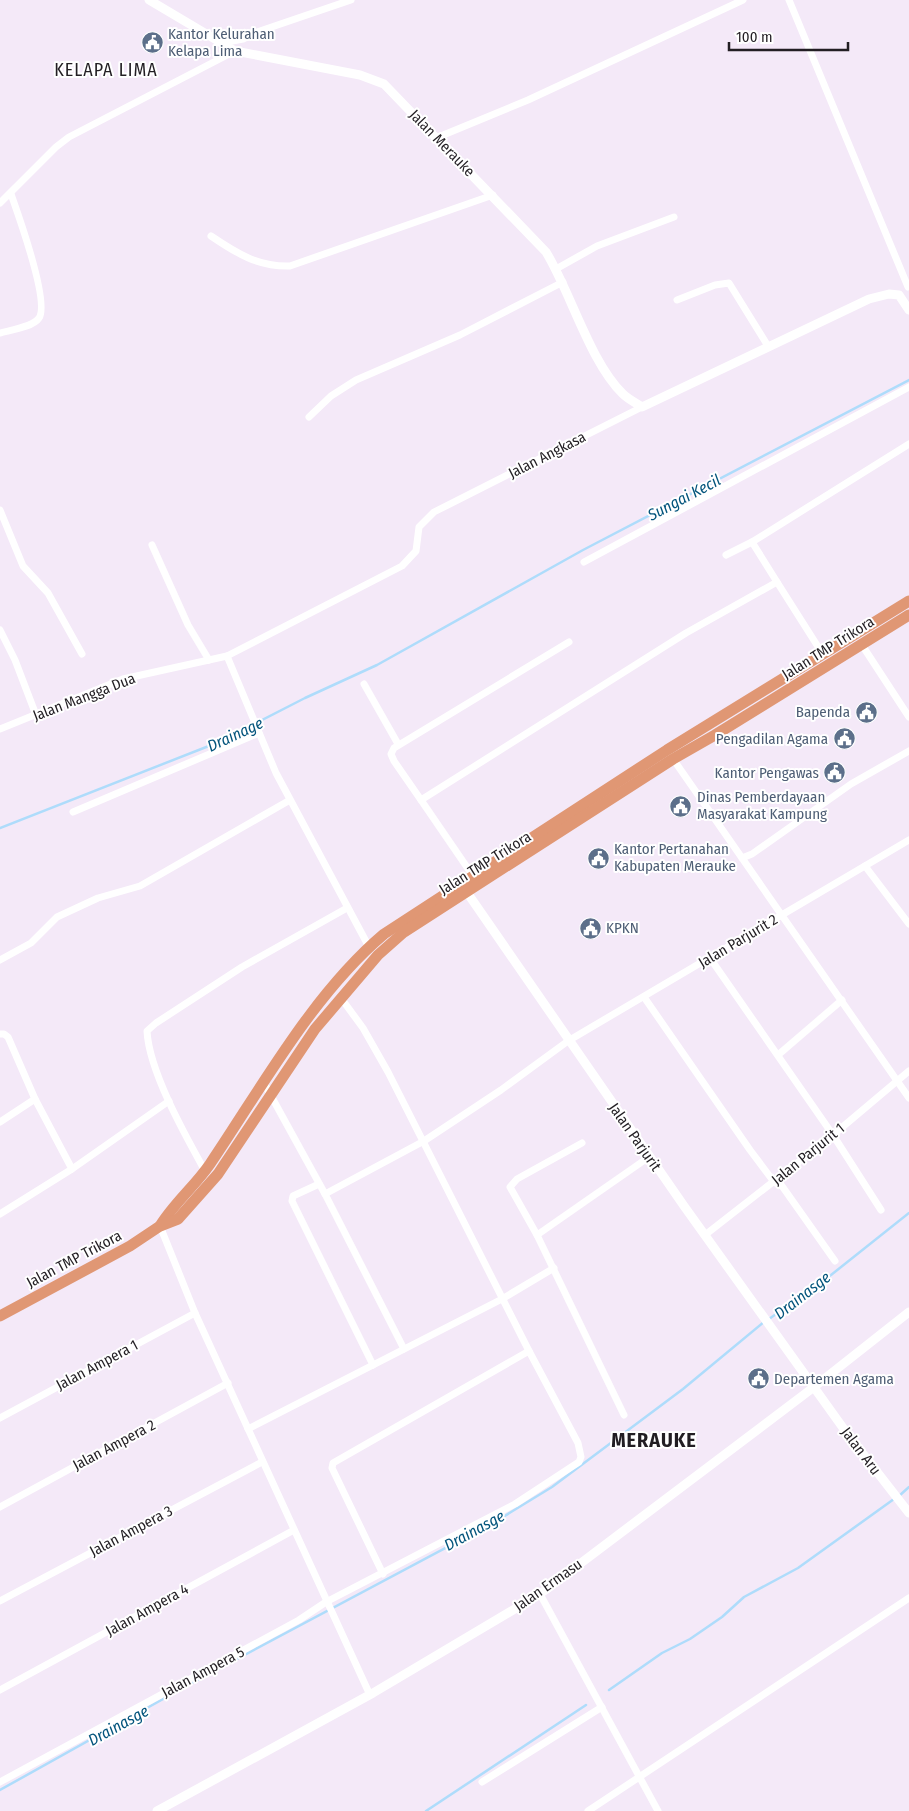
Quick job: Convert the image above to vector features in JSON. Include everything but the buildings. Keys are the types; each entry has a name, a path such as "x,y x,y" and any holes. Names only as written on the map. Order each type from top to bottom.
{"highway":[{"name":"Jalan TMP Trikora","path":"0,1316 130,1246 160,1226 178,1219 200,1196 222,1167 315,1029 372,961 404,932 464,888 822,653 909,601"},
{"name":"Jalan TMP Trikora","path":"160,1226 169,1212 205,1171 311,1014 368,947 407,917 464,888 472,876 558,821 670,754 849,653 909,616"},
{"path":"842,642 849,653"}],"street":[{"name":"Jalan Merauke","path":"149,0 235,50 373,79 395,95 536,239 556,268 606,373 624,396 642,407"},
{"path":"222,43 243,39 257,32 351,0"},
{"path":"436,138 528,100 743,0"},
{"path":"790,0 908,286 899,295 909,310"},
{"path":"0,203 48,155 69,137 235,50"},
{"path":"0,333 31,324 39,318 42,309 35,269 11,194"},
{"path":"211,236 243,257 273,267 290,266 398,230 493,195"},
{"path":"556,268 597,246 674,217"},
{"path":"309,417 331,396 356,380 460,335 563,282"},
{"path":"677,300 715,285 729,283 768,346"},
{"name":"Jalan Angkasa","path":"227,656 402,566 416,551 419,527 434,512 642,407 858,303 878,296 899,295"},
{"path":"584,562 909,386"},
{"path":"726,555 752,542 909,444"},
{"path":"0,510 23,566 48,593 82,654"},
{"path":"752,542 822,653"},
{"path":"152,545 188,625 209,660"},
{"path":"421,800 686,633 777,582"},
{"path":"0,630 15,660 36,715"},
{"path":"472,876 391,754 398,744 569,642"},
{"path":"862,645 909,717"},
{"path":"227,656 258,731 290,800 368,947"},
{"name":"Jalan Mangga Dua","path":"0,729 123,679 227,656"},
{"path":"364,684 398,744"},
{"path":"73,812 258,731"},
{"path":"742,858 752,854 851,784 909,751"},
{"path":"670,754 783,914 909,1098"},
{"path":"0,960 31,943 57,917 98,898 140,886 290,800"},
{"name":"Jalan Parjurit 2","path":"325,1194 424,1141 501,1090 568,1041 909,840"},
{"path":"865,866 909,924"},
{"name":"Jalan Parjurit","path":"464,888 568,1041 814,1387"},
{"path":"205,1171 169,1101 147,1038 147,1031 150,1026 242,967 347,908"},
{"path":"710,958 833,1135 881,1210"},
{"path":"644,996 774,1182 782,1186 835,1261"},
{"path":"341,998 377,1051 529,1352 332,1463 332,1468 383,1574"},
{"path":"778,1055 842,1000"},
{"path":"0,1034 8,1037 35,1099 72,1169"},
{"name":"Jalan Parjurit 1","path":"705,1235 833,1135 909,1071"},
{"path":"264,1083 325,1194 404,1349"},
{"path":"0,1122 35,1099"},
{"path":"0,1214 72,1169 169,1101"},
{"path":"582,1144 517,1179 510,1187 554,1268 624,1415"},
{"path":"536,1235 649,1156"},
{"path":"319,1184 293,1196 292,1201 372,1365"},
{"path":"160,1226 195,1313 370,1695"},
{"path":"248,1428 502,1299 554,1268"},
{"name":"Jalan Ermasu","path":"156,1811 370,1695 540,1594 814,1387 909,1312"},
{"name":"Jalan Ampera 1","path":"0,1418 195,1313"},
{"name":"Jalan Ampera 5","path":"0,1782 300,1620 326,1602 515,1504 579,1462 581,1457 578,1442 529,1352"},
{"name":"Jalan Ampera 2","path":"0,1507 228,1383"},
{"name":"Jalan Aru","path":"814,1387 906,1509"},
{"name":"Jalan Ampera 3","path":"0,1601 262,1462"},
{"name":"Jalan Ampera 4","path":"0,1690 294,1530"},
{"path":"540,1594 658,1811"},
{"path":"588,1811 909,1598"},
{"path":"482,1782 602,1707"}],"waterway":[{"name":"Sungai Kecil","path":"0,828 219,742 305,698 377,665 583,550 909,380"},
{"name":"Drainasge","path":"769,1319 831,1275 909,1213"},
{"name":"Drainasge","path":"0,1790 190,1684 498,1520 552,1487 683,1389 764,1322"},
{"path":"899,1496 909,1487"},
{"path":"609,1690 662,1653 690,1639 722,1617 744,1597 798,1568 894,1499"},
{"path":"426,1811 586,1705"}],"place":[{"name":"Kantor Kelurahan Kelapa Lima","path":"152,43"},
{"name":"Bapenda","path":"866,712"},
{"name":"Pengadilan Agama","path":"844,739"},
{"name":"Kantor Pengawas","path":"835,773"},
{"name":"Dinas Pemberdayaan Masyarakat Kampung","path":"681,806"},
{"name":"Kantor Pertanahan Kabupaten Merauke","path":"598,858"},
{"name":"KPKN","path":"590,928"},
{"name":"Departemen Agama","path":"758,1379"}],"district":[{"name":"KELAPA LIMA","path":"106,70"},
{"name":"MERAUKE","path":"654,1440"}],"water label":[{"name":"Drainage","path":"235,734"}]}
